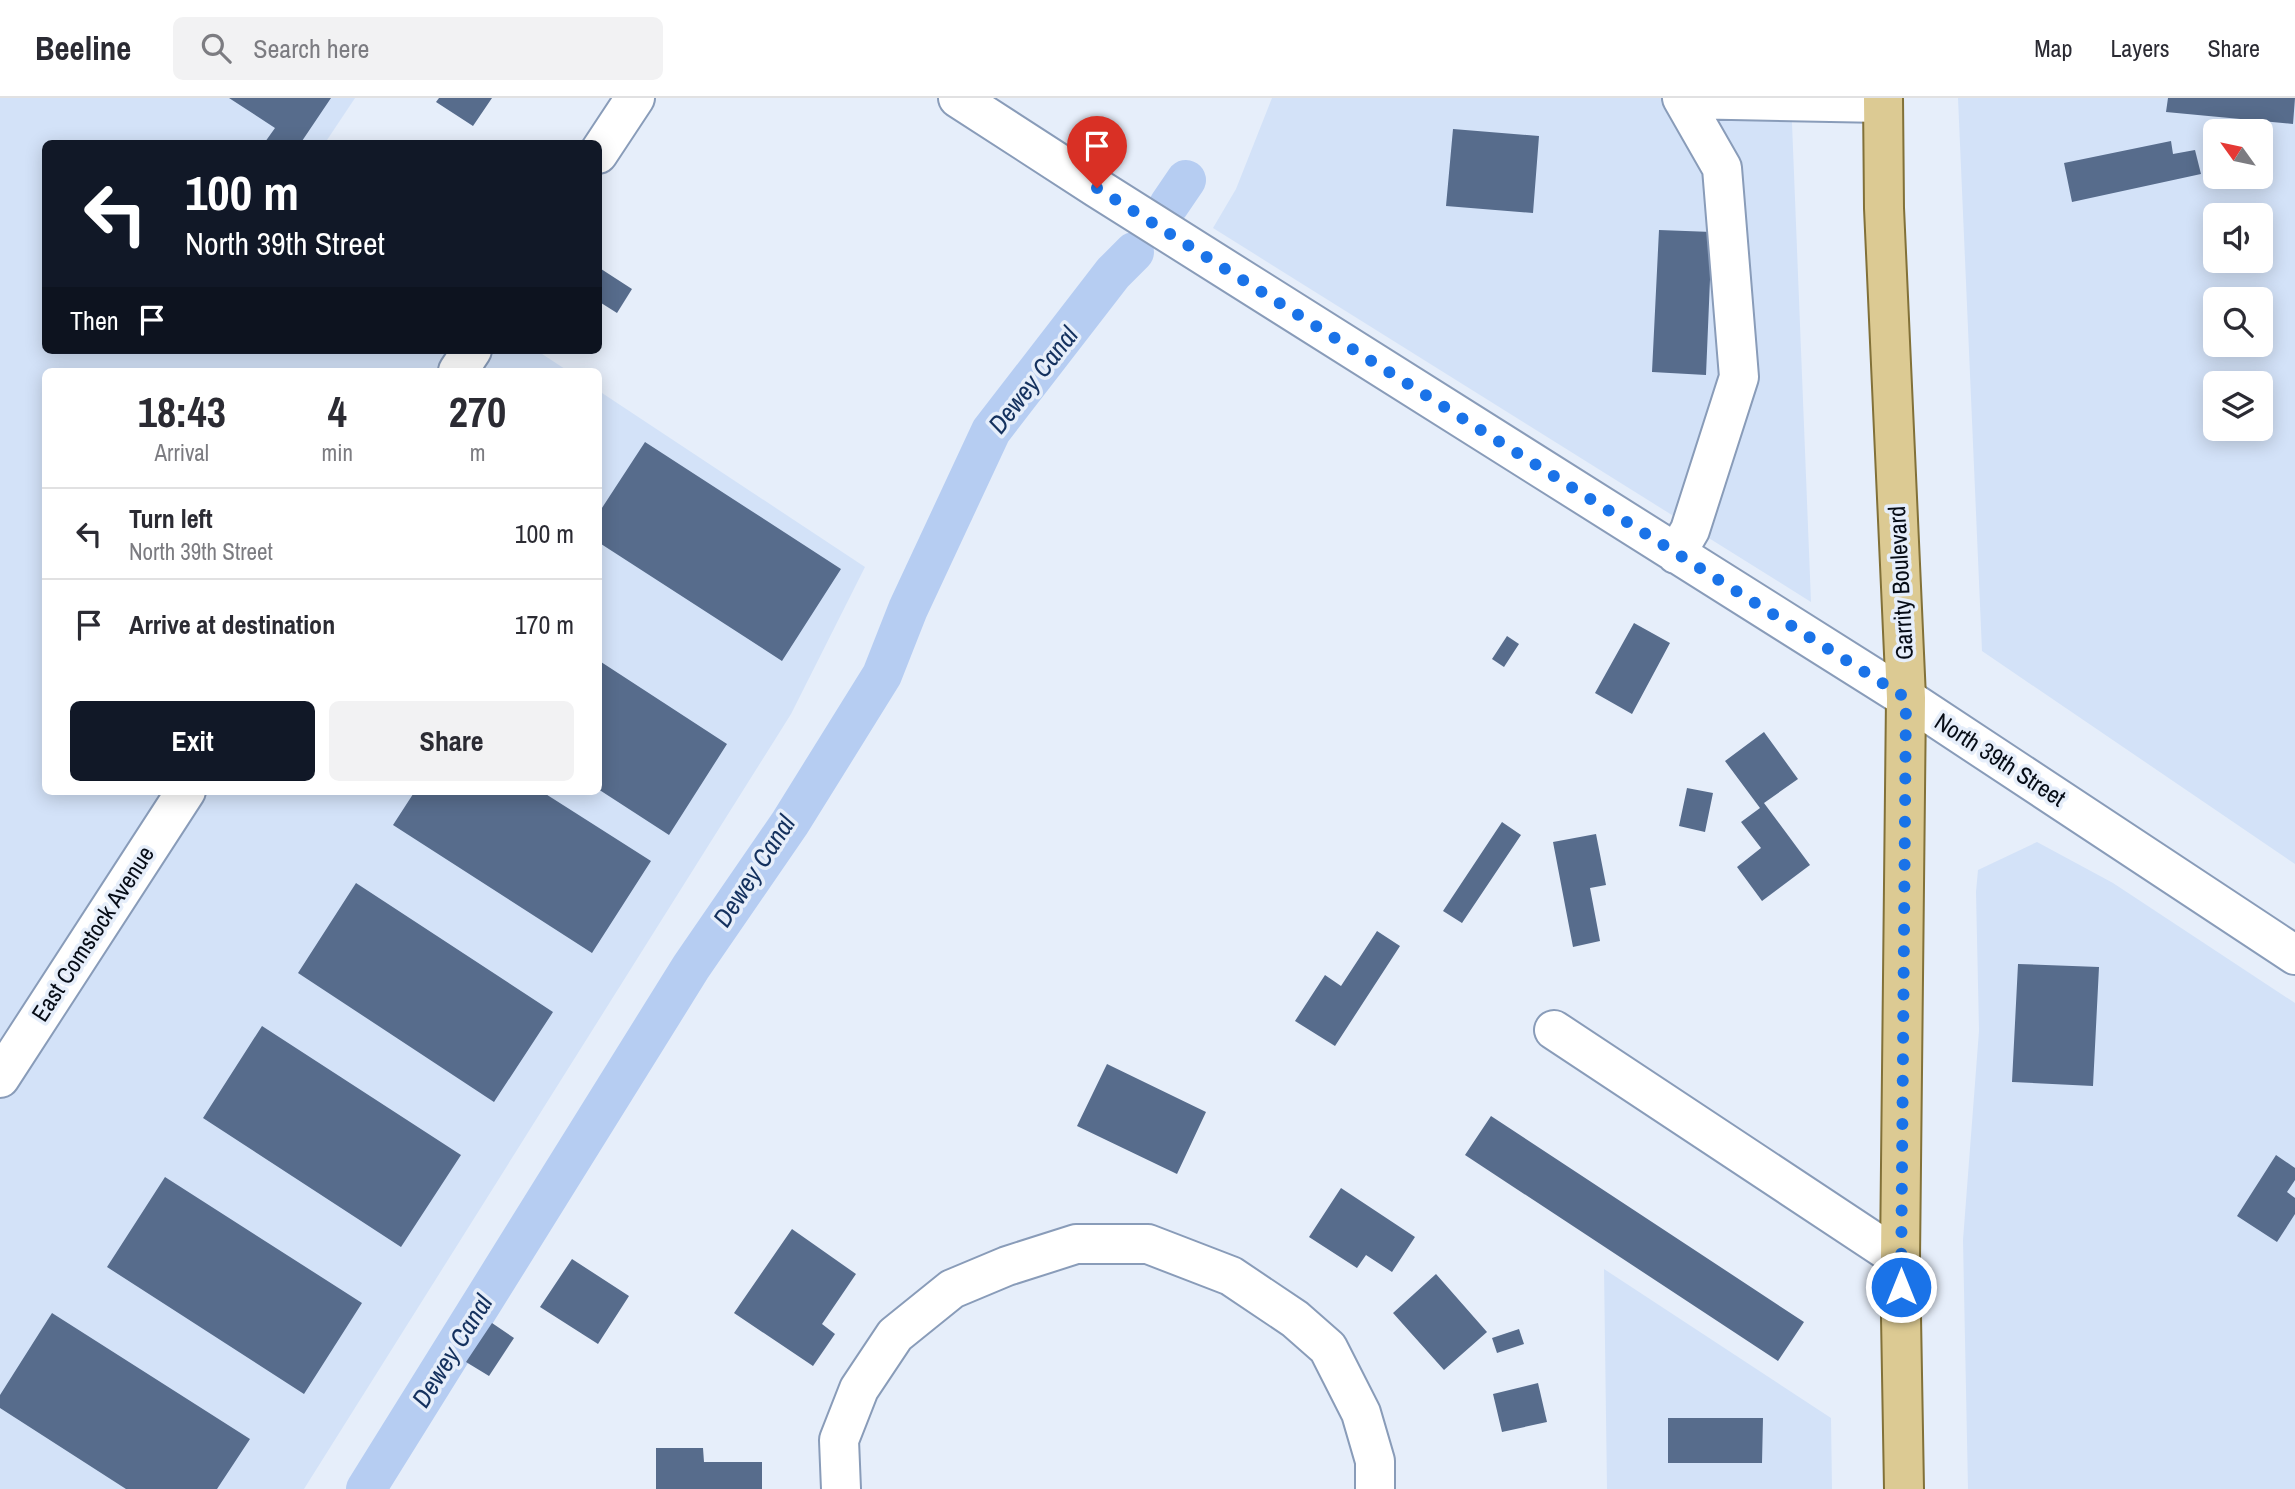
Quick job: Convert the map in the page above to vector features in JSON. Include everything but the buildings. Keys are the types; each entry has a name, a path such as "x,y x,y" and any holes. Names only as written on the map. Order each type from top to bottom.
{"main road":[{"name":"Garrity Boulevard","path":"1883,100 1884,222 1906,698 1900,1259 1904,1489"}],"street":[{"path":"602,148 635,98"},
{"name":"North 39th Street","path":"958,98 1906,698 2295,955"},
{"path":"1676,554 1690,530 1739,377 1722,168 1683,99 1883,100"},
{"name":"East Comstock Avenue","path":"0,1078 183,795"},
{"path":"1554,1030 1900,1259"},
{"path":"841,1489 839,1440 859,1389 895,1335 952,1289 1007,1266 1076,1244 1148,1244 1231,1276 1295,1319 1328,1348 1361,1413 1375,1461 1375,1489"}],"shaded area":[{"path":"0,98 355,98 327,140 42,140 42,354 542,354 563,368 42,368 42,795 602,795 602,393 865,567 791,714 304,1489 0,1489"},
{"path":"1272,98 1791,98 1811,602 1213,228 1236,189"},
{"path":"1958,98 2295,98 2295,864 1982,651"},
{"path":"2037,842 2113,883 2295,1003 2295,1489 1968,1489 1963,1240 1979,1031 1976,892 1978,870"},
{"path":"1604,1269 1831,1418 1832,1489 1607,1489"}],"waterway":[{"name":"Dewey Canal","path":"1169,205 1186,180"},
{"name":"Dewey Canal","path":"366,1489 691,967 790,823 882,675 908,609 991,431 1113,273 1134,252"}],"route":[{"path":"1097,188 1906,698 1901,1287"}]}
